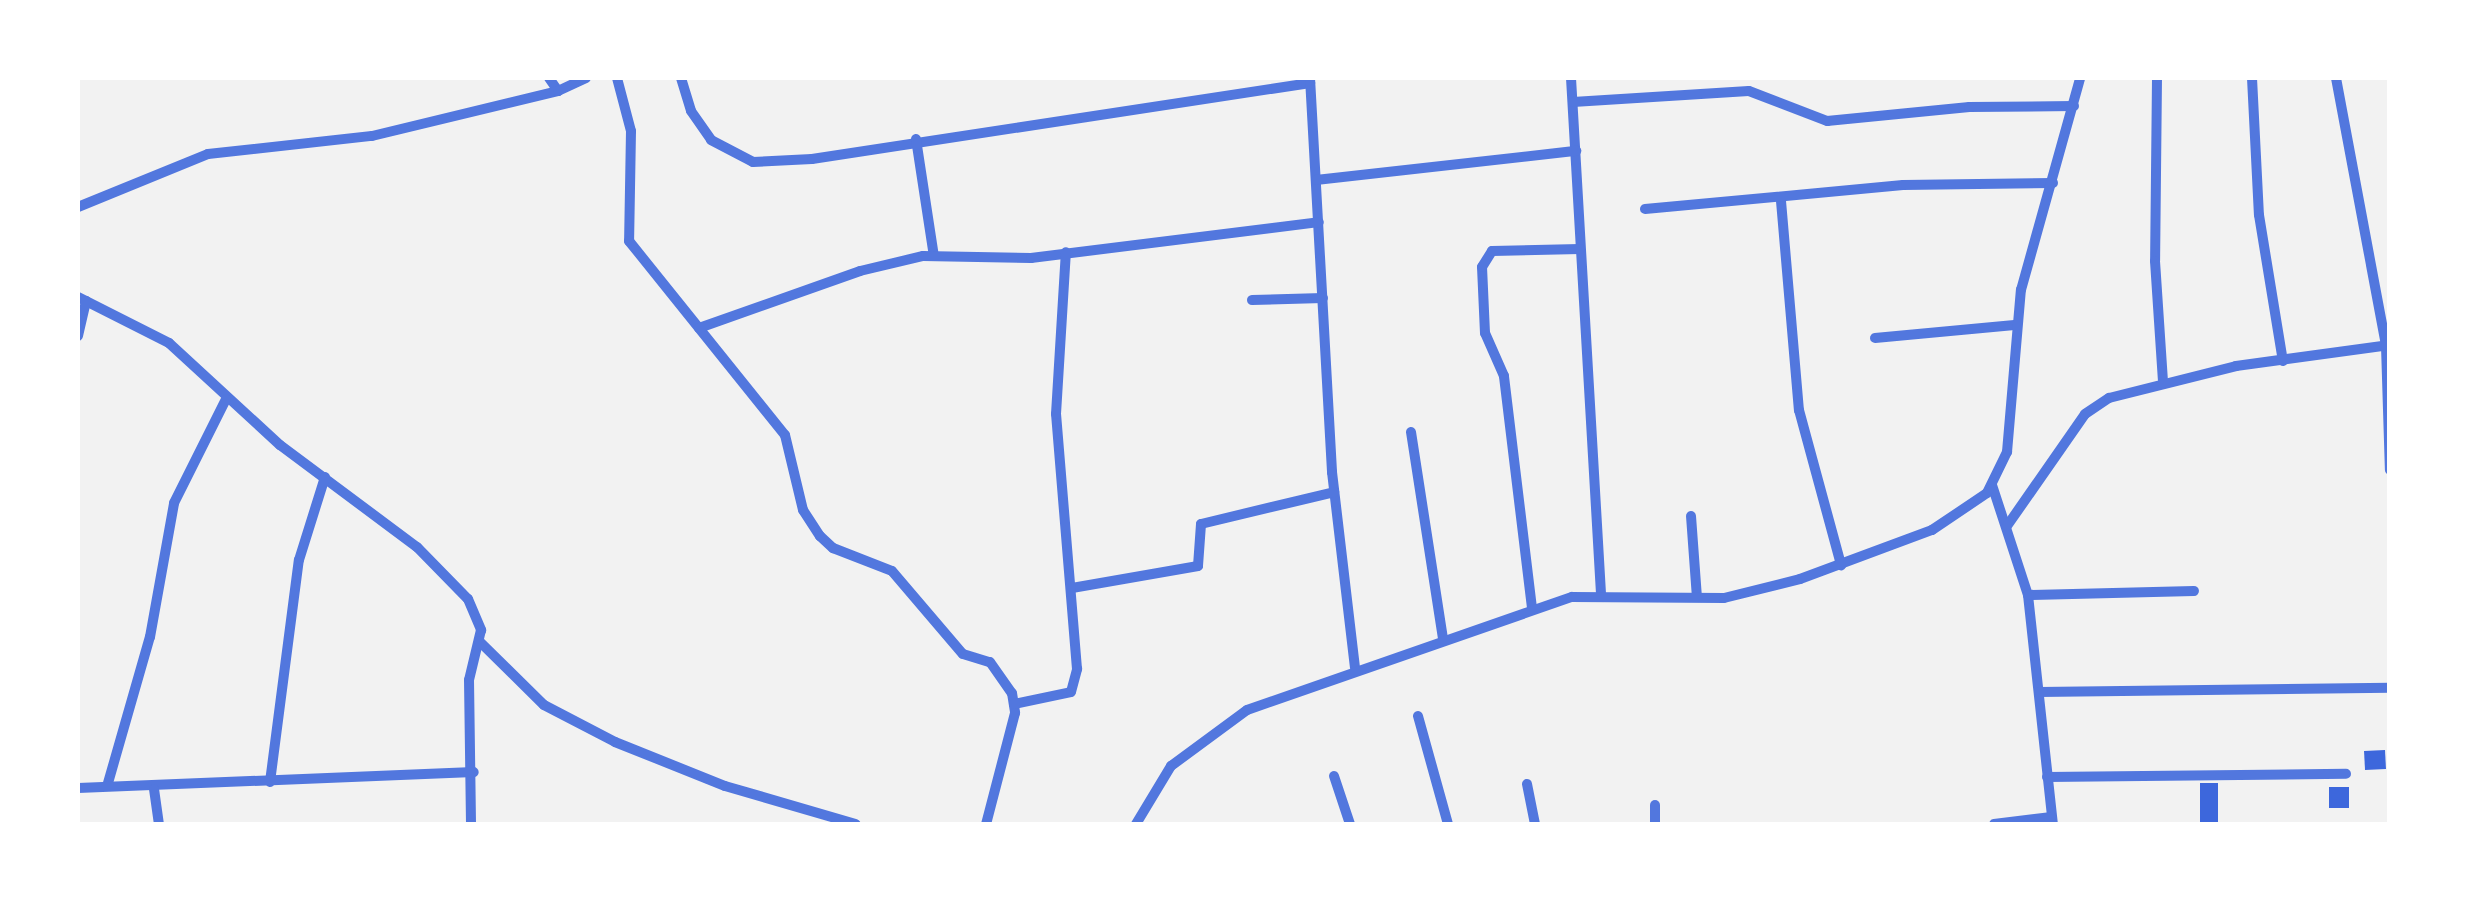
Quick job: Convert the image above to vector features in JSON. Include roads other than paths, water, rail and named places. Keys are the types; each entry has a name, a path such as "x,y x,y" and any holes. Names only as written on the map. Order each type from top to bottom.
{"street":[{"path":"549,78 558,91"},
{"path":"78,206 208,154 372,136 558,91 586,78"},
{"path":"617,78 632,131 628,241 785,436 803,510 820,536 833,548 892,571 964,654 990,662 1014,704 1000,787 986,824"},
{"path":"681,78 690,111 711,140 753,162 812,159 916,139 1310,80 1334,492 1354,668"},
{"path":"1571,78 1602,593"},
{"path":"1136,824 1157,784 1194,744 1246,710 1354,668 1532,608 1602,593 1724,598 1841,565 1932,530 1992,484 2006,452 2014,325 2036,223 2052,184 2080,78"},
{"path":"2157,78 2155,261 2163,380"},
{"path":"2252,78 2259,214 2283,361"},
{"path":"2336,78 2388,345 2390,470"},
{"path":"1573,102 1749,91 1826,121 1969,107 2074,106"},
{"path":"916,139 934,256"},
{"path":"1316,180 1576,151"},
{"path":"1645,210 1781,202 1903,185 2052,184"},
{"path":"1781,202 1798,410 1841,565"},
{"path":"699,328 860,271 934,256 1066,252 1319,222"},
{"path":"1532,608 1504,376 1485,332 1482,267 1492,251 1580,249"},
{"path":"1014,704 1071,692 1077,669 1056,414 1066,252"},
{"path":"1252,300 1322,298"},
{"path":"78,336 82,299 168,343 226,399 444,571 476,614 479,641 469,680 474,772 472,824"},
{"path":"1875,338 2014,325"},
{"path":"2007,526 2084,414 2163,380 2388,345"},
{"path":"108,784 150,637 174,503 226,399"},
{"path":"1411,432 1443,640"},
{"path":"270,782 300,560 325,477"},
{"path":"1992,484 2028,595 2052,821 1994,824"},
{"path":"1072,588 1198,566 1201,524 1334,492"},
{"path":"1691,516 1697,597"},
{"path":"2028,595 2194,591"},
{"path":"479,641 544,705 615,742 725,786 856,824"},
{"path":"2039,692 2390,688"},
{"path":"1418,716 1448,824"},
{"path":"78,788 108,784 154,789 474,772"},
{"path":"2048,777 2346,774"},
{"path":"1334,776 1350,824"},
{"path":"1527,784 1534,824"},
{"path":"154,789 159,824"},
{"path":"1655,805 1655,824"}]}
